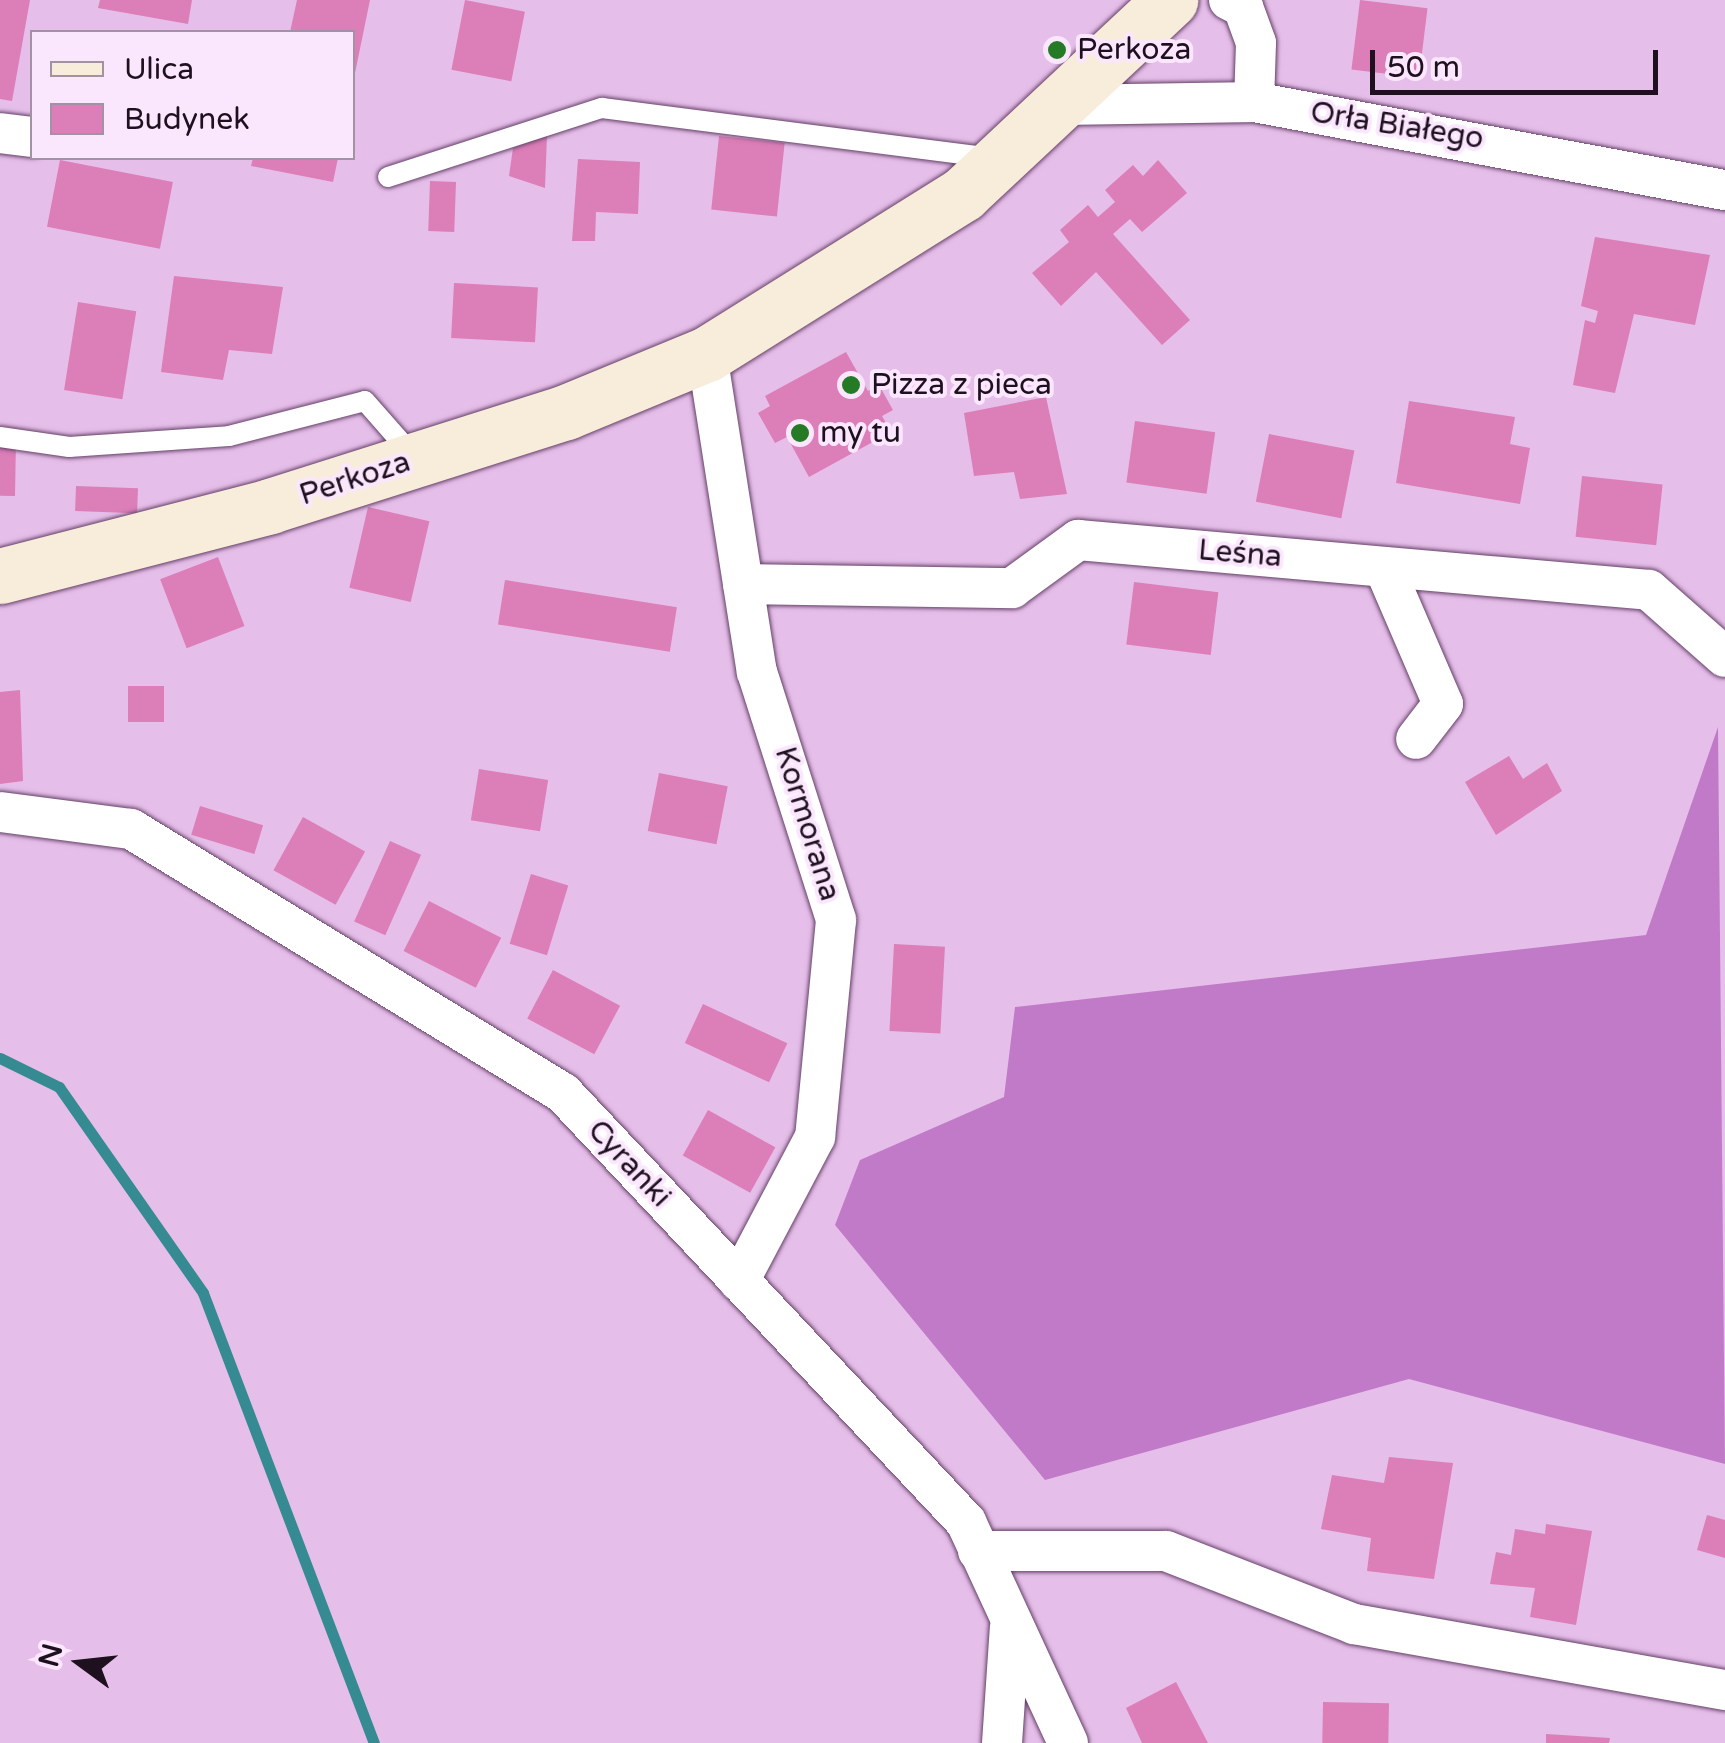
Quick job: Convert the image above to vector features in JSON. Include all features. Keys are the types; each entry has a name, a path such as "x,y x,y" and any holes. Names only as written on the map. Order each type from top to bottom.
{"street":[{"name":"Perkoza","path":"0,576 196,528 566,412 708,354 930,219 1065,105 1170,0"},
{"path":"1229,0 1242,7 1256,43 1254,102"},
{"name":"Orła Białego","path":"1065,105 1254,102 1725,190"},
{"path":"0,133 30,137"},
{"name":"Kormorana","path":"708,354 756,672 836,920 815,1138 740,1282"},
{"name":"Leśna","path":"744,584 1012,588 1078,540 1650,590 1725,657"},
{"path":"1384,567 1443,704 1416,738"},
{"name":"Cyranki","path":"0,812 131,830 562,1094 966,1522 1068,1743"},
{"path":"978,1551 1166,1551 1354,1624 1725,1690"},
{"path":"1002,1743 1010,1622"}],"lane":[{"path":"388,176 602,108 1002,161"},
{"path":"0,436 69,447 230,436 364,400 416,459"}],"shaded area":[{"path":"1718,727 1725,1464 1409,1379 1045,1480 835,1225 860,1160 1004,1097 1015,1007 1646,935"}],"building":[{"path":"0,0 30,0 12,101 0,99"},
{"path":"100,0 192,0 188,24 98,8"},
{"path":"297,0 370,0 355,73 355,30 290,30"},
{"path":"465,0 525,12 511,81 451,70"},
{"path":"1360,0 1427,8 1419,78 1351,69"},
{"path":"547,135 545,188 509,176 513,148"},
{"path":"719,136 785,143 777,216 711,210"},
{"path":"578,159 640,162 638,214 596,212 595,241 572,241"},
{"path":"60,160 173,182 160,249 47,227"},
{"path":"252,160 338,160 333,182 251,166"},
{"path":"1158,160 1187,193 1142,232 1130,219 1113,234 1190,320 1162,345 1096,272 1061,306 1032,273 1069,242 1060,230 1088,205 1098,217 1115,202 1105,190 1133,165 1143,176"},
{"path":"430,181 456,182 454,232 428,231"},
{"path":"1595,237 1710,255 1695,325 1634,314 1615,393 1573,385 1585,320 1595,323 1598,311 1581,306"},
{"path":"174,276 283,287 272,354 229,350 223,380 161,372"},
{"path":"454,283 538,287 535,342 451,338"},
{"path":"78,302 136,311 122,399 64,390"},
{"path":"846,352 868,391 879,385 893,410 882,416 891,432 809,477 787,437 775,443 758,413 770,406 765,396"},
{"path":"1046,397 1067,494 1020,499 1014,472 974,476 964,413"},
{"path":"1409,401 1515,417 1510,444 1530,448 1520,504 1396,483"},
{"path":"1135,421 1215,432 1207,494 1126,482"},
{"path":"1269,434 1354,451 1341,518 1256,502"},
{"path":"0,439 16,439 15,496 0,496"},
{"path":"1582,476 1663,484 1656,545 1576,537"},
{"path":"76,486 138,488 137,513 75,511"},
{"path":"368,507 429,521 411,602 349,588"},
{"path":"218,557 245,626 187,648 160,579"},
{"path":"505,580 677,607 670,652 498,624"},
{"path":"1134,582 1218,592 1211,655 1126,645"},
{"path":"128,686 164,686 164,722 128,722"},
{"path":"20,690 23,781 0,784 0,692"},
{"path":"1509,756 1523,779 1547,763 1562,791 1496,835 1465,782"},
{"path":"479,769 548,780 540,831 471,820"},
{"path":"659,773 728,786 716,844 648,831"},
{"path":"200,806 263,825 254,854 191,835"},
{"path":"303,817 365,851 336,905 273,870"},
{"path":"390,841 421,855 385,935 354,921"},
{"path":"531,874 568,885 547,955 510,944"},
{"path":"429,901 501,938 476,988 404,951"},
{"path":"894,944 945,947 940,1034 889,1031"},
{"path":"553,970 620,1006 594,1054 527,1019"},
{"path":"703,1004 787,1043 769,1082 685,1043"},
{"path":"708,1110 775,1147 750,1193 683,1155"},
{"path":"1389,1457 1453,1463 1434,1579 1367,1571 1371,1538 1321,1529 1332,1475 1384,1483"},
{"path":"1707,1515 1725,1520 1725,1558 1697,1550"},
{"path":"1546,1524 1592,1531 1576,1625 1530,1617 1535,1588 1490,1584 1496,1552 1511,1555 1515,1529 1545,1534"},
{"path":"1176,1682 1208,1743 1142,1743 1126,1708"},
{"path":"1323,1702 1389,1703 1388,1743 1322,1743"},
{"path":"1546,1734 1610,1738 1609,1743 1546,1743"}],"waterway":[{"path":"0,1058 59,1087 203,1293 374,1743"}],"place":[{"name":"Perkoza","path":"1057,50"},
{"name":"Pizza z pieca","path":"851,385"},
{"name":"my tu","path":"800,433"}]}
